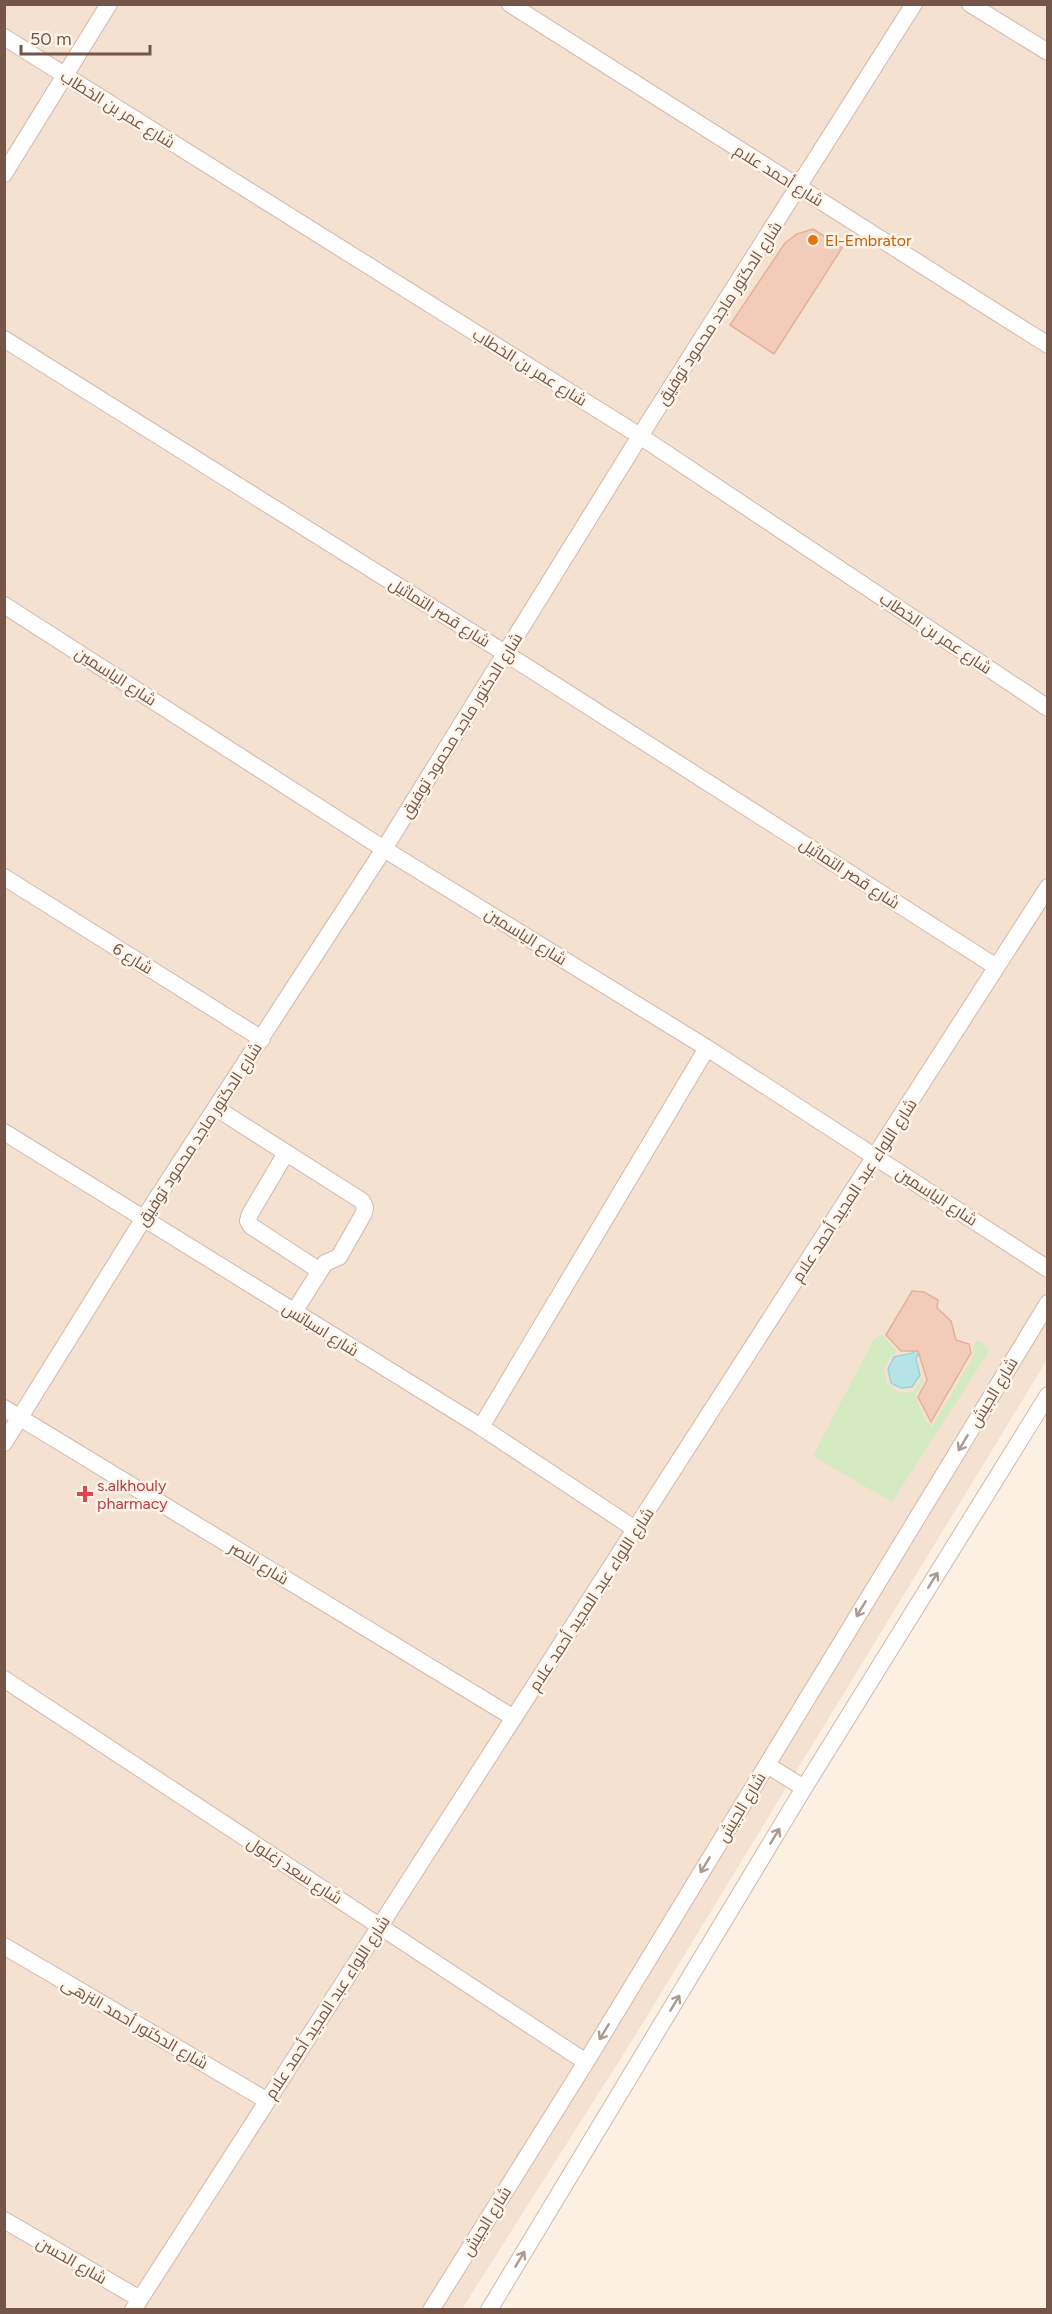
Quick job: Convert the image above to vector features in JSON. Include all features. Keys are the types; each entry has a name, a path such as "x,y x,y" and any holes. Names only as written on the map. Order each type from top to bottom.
{"street":[{"path":"4,174 109,4"},
{"name":"شارع أحمد علام","path":"510,4 1047,345"},
{"name":"شارع الدكتور ماجد محمود توفيق","path":"4,1443 144,1218 384,849 640,436 914,4"},
{"path":"970,4 1047,52"},
{"name":"شارع عمر بن الخطاب","path":"4,37 640,436 1047,708"},
{"name":"شارع قصر التماثيل","path":"4,339 505,653 995,966"},
{"name":"شارع الياسمين","path":"4,605 384,849 707,1048 1047,1269"},
{"name":"شارع 6","path":"4,877 262,1039"},
{"name":"شارع اللواء عبد المجيد أحمد علام","path":"137,2304 1047,887"},
{"path":"481,1427 707,1048"},
{"path":"216,1108 362,1201 365,1207 364,1213 339,1257 327,1261 294,1312"},
{"name":"شارع اسباتس","path":"4,1132 481,1427 635,1529"},
{"path":"286,1153 248,1221 251,1226 320,1271"},
{"name":"شارع الجيش","path":"431,2310 586,2062 1047,1303"},
{"path":"489,2310 804,1788 1047,1395"},
{"name":"شارع النصر","path":"4,1408 514,1718"},
{"name":"شارع سعد زغلول","path":"4,1679 586,2062"},
{"path":"766,1765 804,1788"},
{"name":"شارع الدكتور أحمد النزهى","path":"4,1946 266,2100"},
{"name":"شارع الحسن","path":"4,2220 137,2304"}],"shaded area":[{"path":"5,5 1047,5 1047,1360 633,2039 462,2309 5,2310"}],"green space":[{"path":"882,1335 897,1351 884,1367 887,1384 900,1393 913,1392 923,1377 924,1380 915,1396 926,1421 932,1427 974,1355 973,1346 977,1340 983,1343 989,1351 892,1502 813,1456 874,1339"}],"water":[{"path":"914,1345 919,1352 916,1359 920,1375 912,1387 901,1388 891,1383 888,1369 894,1357 913,1353"}],"building":[{"path":"813,229 842,248 774,354 730,325 785,243 797,234"},
{"path":"912,1291 924,1292 938,1300 937,1308 951,1321 956,1340 969,1344 971,1353 931,1422 918,1397 927,1380 918,1351 901,1351 886,1335"}],"place":[{"name":"El-Embrator","path":"813,240"},
{"name":"s.alkhouly pharmacy","path":"85,1494"}]}
